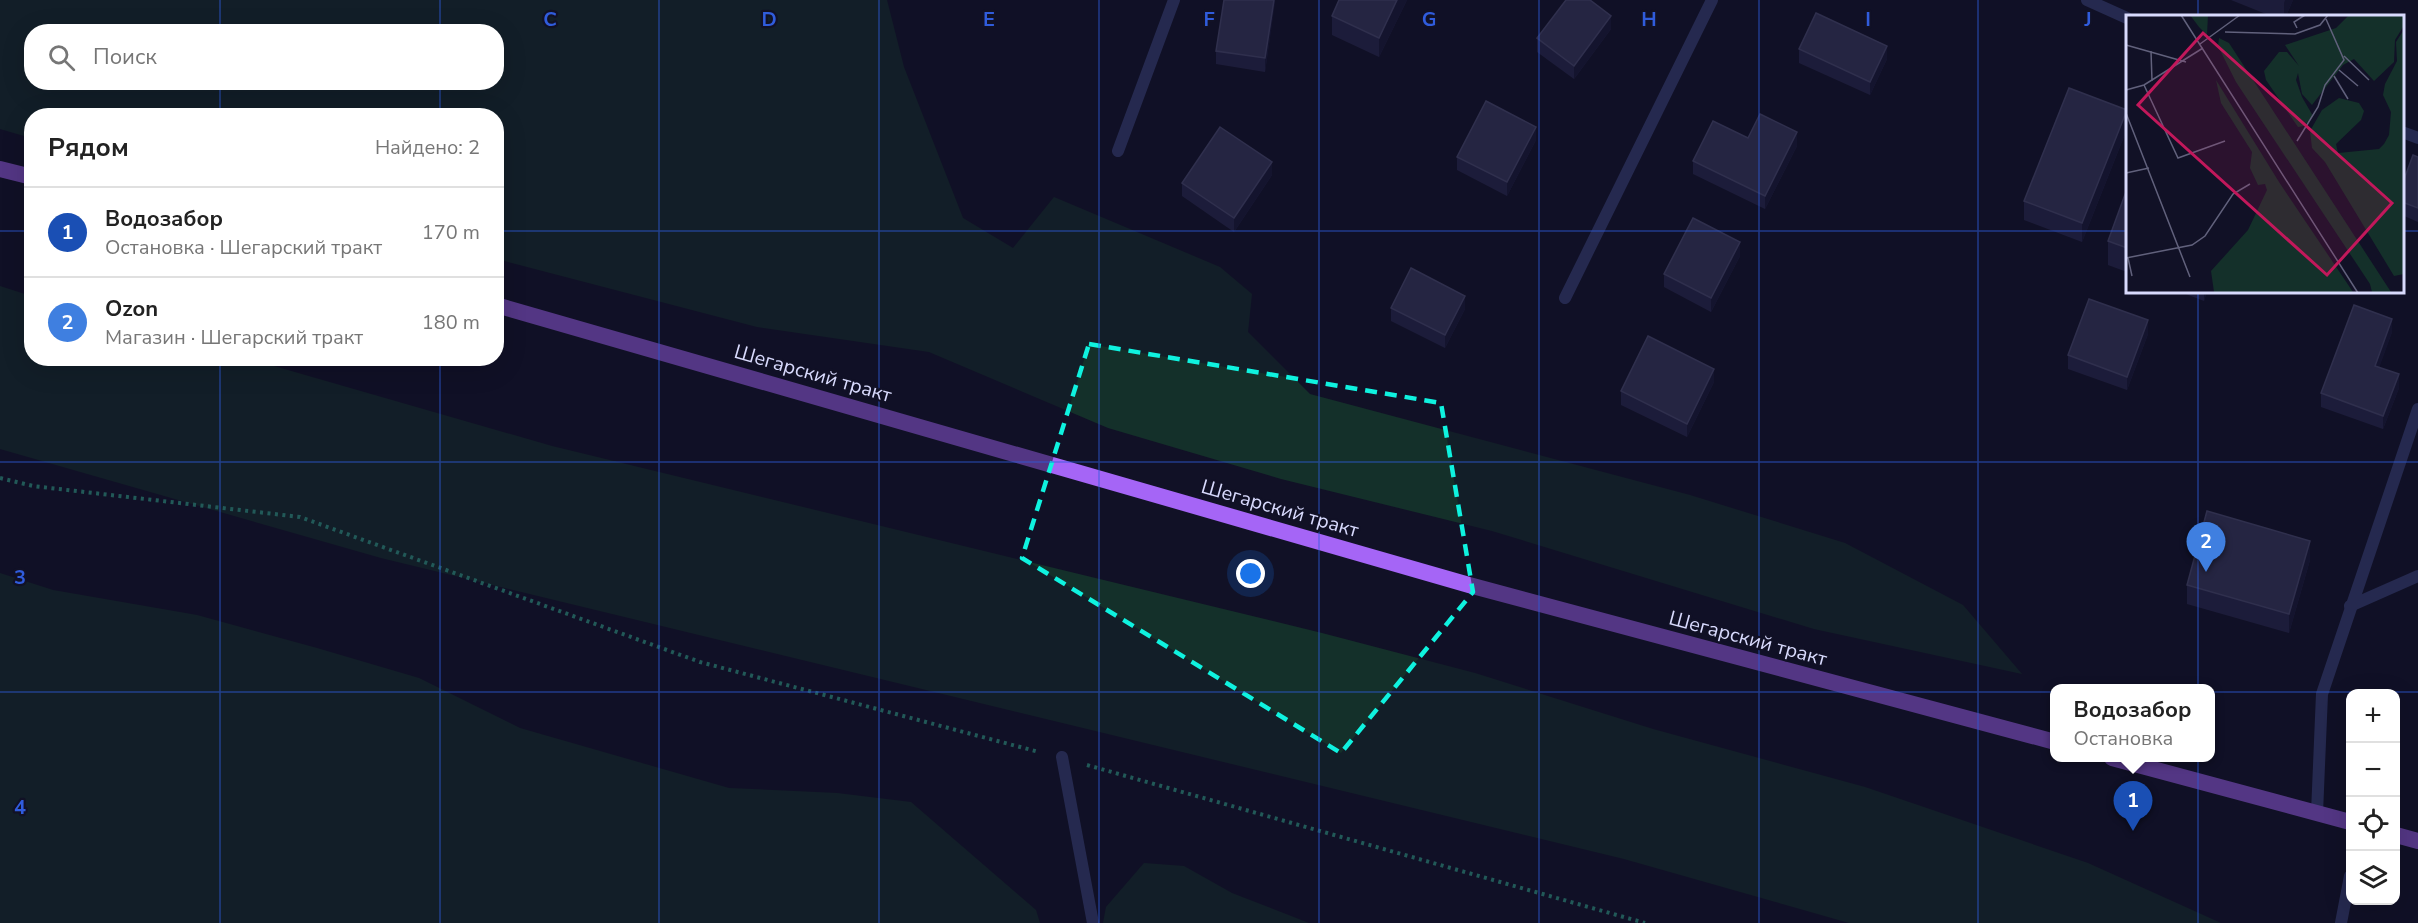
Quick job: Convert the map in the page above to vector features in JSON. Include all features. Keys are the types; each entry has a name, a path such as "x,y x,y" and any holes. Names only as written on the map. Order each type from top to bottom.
{"main road":[{"path":"0,169 24,175"},
{"name":"Шегарский тракт","path":"504,307 1469,585 2050,741"},
{"path":"2127,762 2346,821"},
{"path":"2400,836 2418,841"}],"street":[{"path":"1118,151 1174,0"},
{"path":"1565,298 1712,0"},
{"path":"2087,0 2126,18"},
{"path":"2403,132 2418,138"},
{"path":"2317,813 2322,694 2418,409"},
{"path":"2350,606 2418,576"},
{"path":"1062,758 1093,923"},
{"path":"2341,923 2346,897"}],"path":[{"path":"0,478 33,486 300,517 700,662 1062,758 1646,923"}],"highlighted area":[{"path":"1089,344 1441,403 1473,592 1341,753 1022,558"}],"green space":[{"path":"0,0 887,0 904,67 963,218 1013,248 1054,197 1220,267 1252,294 1248,332 1310,394 1690,495 1845,543 1963,605 2022,674 1814,629 1492,531 1281,479 1108,428 929,352 757,327 504,261 504,108 24,108 24,136 0,129"},
{"path":"0,286 24,294 24,366 274,366 552,446 1322,633 1475,673 1653,729 1865,787 2088,863 2221,923 1849,923 1624,859 381,558 0,449"},
{"path":"0,573 53,590 197,615 419,678 520,728 729,788 837,793 911,802 1036,910 1040,923 0,923"},
{"path":"1144,863 1184,866 1232,893 1309,923 1103,923 1106,907"}],"building":[{"path":"1224,0 1274,0 1265,58 1216,51"},
{"path":"1339,0 1397,0 1379,38 1332,16"},
{"path":"1566,0 1590,0 1611,16 1574,66 1537,38"},
{"path":"1816,13 1887,46 1870,82 1799,49"},
{"path":"2069,88 2126,110 2082,223 2024,201"},
{"path":"1486,101 1536,127 1507,182 1457,157"},
{"path":"1760,114 1797,132 1765,196 1693,161 1713,121 1748,138"},
{"path":"1220,127 1272,162 1234,218 1182,183"},
{"path":"2413,155 2418,157 2418,208 2403,202 2403,182"},
{"path":"2126,192 2126,248 2108,241"},
{"path":"1693,218 1740,242 1711,298 1664,274"},
{"path":"1411,268 1465,296 1445,335 1391,308"},
{"path":"2089,299 2148,320 2127,377 2068,355"},
{"path":"2354,305 2392,319 2375,366 2399,374 2383,416 2321,393"},
{"path":"1648,336 1714,369 1687,424 1621,391"},
{"path":"2207,511 2310,541 2289,614 2187,585"}],"place":[{"name":"Ozon","path":"2206,572"},
{"name":"Водозабор","path":"2133,831"}]}
